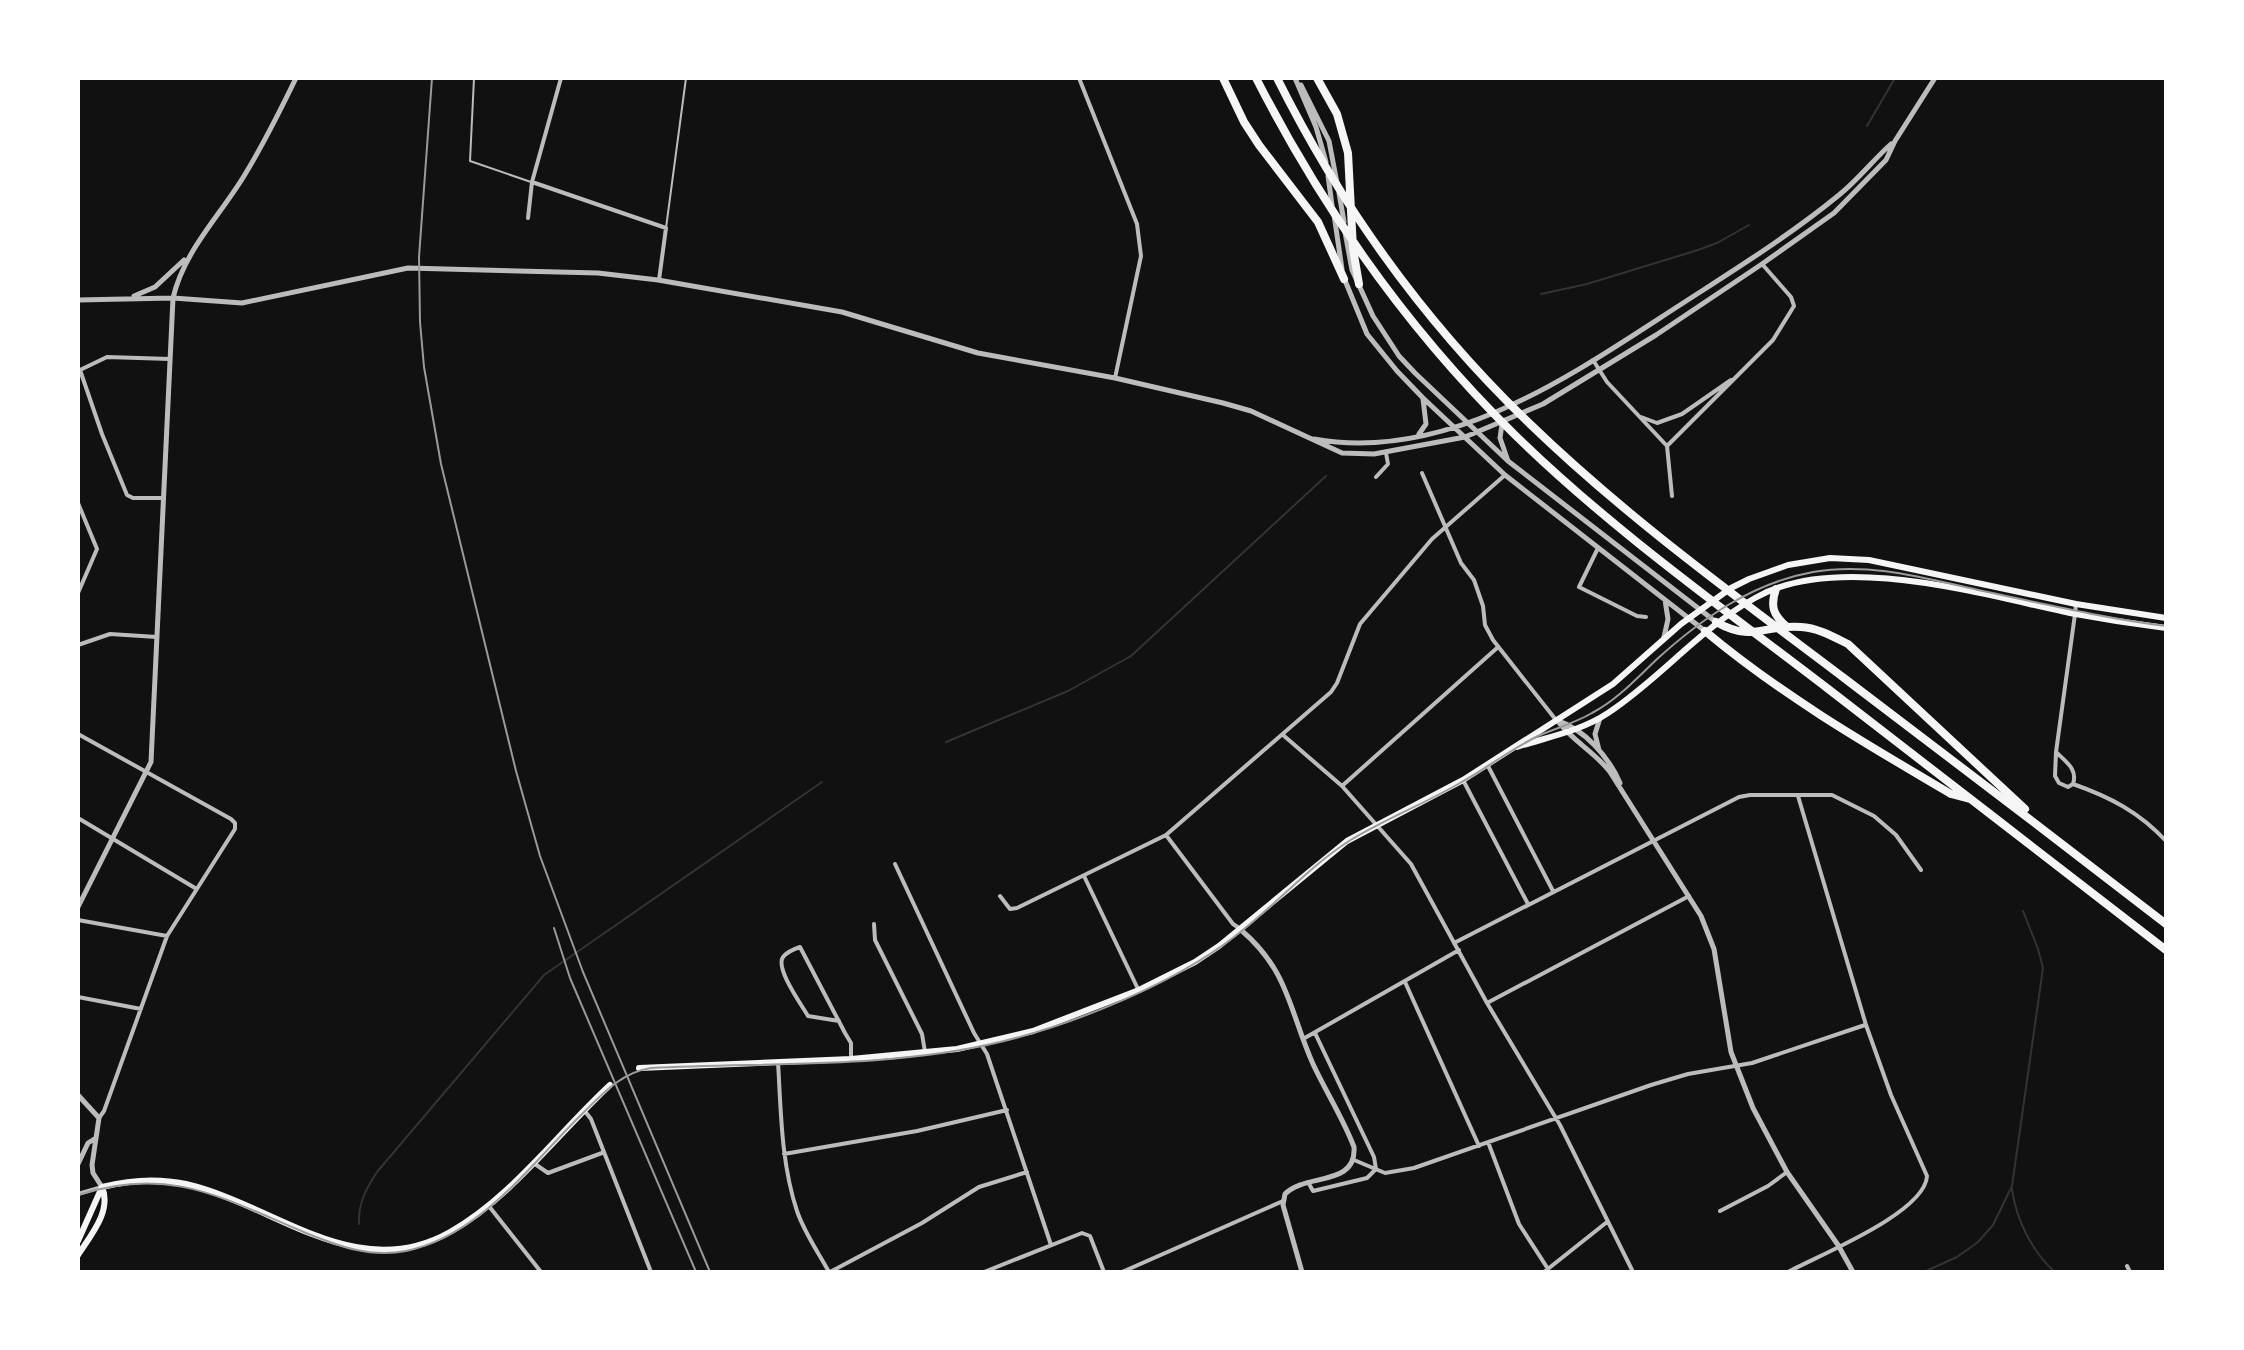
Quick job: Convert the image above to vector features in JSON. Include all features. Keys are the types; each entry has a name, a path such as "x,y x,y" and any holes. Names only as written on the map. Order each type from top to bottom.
{"highway":[{"path":"1223,78 1259,145 1318,222 1344,279"},
{"path":"1256,78 1328,205 1380,280 1434,348 1533,452 1603,514 1676,572 2166,950"},
{"path":"1277,78 1343,195 1412,292 1486,379 1546,439 1689,559 2166,924"},
{"path":"1317,78 1337,114 1348,153 1353,249 1359,284"},
{"path":"1776,589 1772,608 1778,620 1787,627"},
{"path":"1716,622 1738,633 1787,627 1814,629 1848,644 2042,827"},
{"path":"1705,631 1760,674 1822,716 1951,794 1973,800"}],"main road":[{"path":"639,1068 851,1059 981,1044 1047,1026 1139,990 1195,962 1241,930 1324,857 1377,824 1463,780 1613,684 1699,610 1749,579 1788,565 1830,558 1869,560 2076,604 2166,618"},
{"path":"1514,748 1576,729 1600,718 1643,686 1716,622 1776,589 1817,580 1896,579 1936,583 2075,614 2166,628"},
{"path":"102,1187 139,1181 185,1184 335,1243 371,1251 406,1249 426,1244 454,1230 488,1205 610,1085"},
{"path":"78,1241 102,1187"},
{"path":"78,1255 105,1204 102,1187"}],"street":[{"path":"130,298 155,287 187,257 245,174 296,78"},
{"path":"528,218 532,182 561,78"},
{"path":"1079,78 1141,240 1141,256 1115,378"},
{"path":"1296,78 1316,127 1327,166 1344,279 1367,334 1423,398 1505,475 1705,631"},
{"path":"1296,78 1329,141 1348,250 1359,284 1379,327 1399,356 1508,461 1716,622"},
{"path":"78,300 173,298 242,303 408,268 598,273 658,280 842,312 978,353 1115,378 1251,411 1342,453 1386,453 1465,437 1502,424 1543,404 1762,264 1834,213 1886,160 1935,78"},
{"path":"1308,438 1339,442 1416,436 1467,423 1538,392 1593,360 1811,218 1843,192 1895,141"},
{"path":"532,182 666,228 658,280"},
{"path":"78,907 151,762 173,298 187,257"},
{"path":"1667,446 1773,340 1794,306 1791,297 1762,264"},
{"path":"1367,334 1379,327"},
{"path":"164,498 133,498 127,495 80,370 107,357 170,359"},
{"path":"1593,360 1667,446 1672,496"},
{"path":"1640,417 1657,423 1682,414 1743,372"},
{"path":"1416,436 1426,424 1423,398"},
{"path":"1502,424 1500,438 1508,461"},
{"path":"1376,477 1388,464 1386,453"},
{"path":"1422,473 1461,563 1474,580 1483,606 1485,625 1497,648 1566,732 1604,765 1623,790"},
{"path":"1000,896 1010,909 1017,908 1166,835 1331,692 1360,624 1432,539 1505,475"},
{"path":"78,503 97,549 78,593"},
{"path":"1598,548 1579,587 1637,616 1646,617"},
{"path":"1663,640 1668,619 1665,599"},
{"path":"2056,752 2072,768 2075,776 2073,784 2068,787 2059,783 2054,767 2056,752 2075,614 2076,604"},
{"path":"78,645 110,634 157,637"},
{"path":"1342,786 1497,648"},
{"path":"1600,718 1595,734 1600,751"},
{"path":"1557,720 1576,729 1600,751 1651,841 1705,924 1714,949 1736,1067 1758,1119 1787,1172 1853,1272"},
{"path":"78,734 235,823 235,829 167,936 99,1118 92,1165 93,1173 102,1187 78,1194"},
{"path":"1283,735 1342,786 1411,864 1554,1118 1633,1272"},
{"path":"1487,765 1553,891"},
{"path":"1463,780 1528,904"},
{"path":"2073,784 2111,798 2144,819 2166,841"},
{"path":"1454,943 1651,841 1739,797 1750,795 1832,795 1874,816 1896,835 1921,870"},
{"path":"1788,1272 1888,1221 1911,1203 1927,1184 1923,1163 1891,1095 1866,1025 1798,796"},
{"path":"78,818 195,888"},
{"path":"1166,835 1233,924 1277,970 1312,1063 1354,1147 1354,1160 1346,1171 1290,1188 1285,1194 1283,1201 1302,1272"},
{"path":"895,864 987,1054 1051,1245"},
{"path":"1084,876 1139,990"},
{"path":"1487,1003 1689,896"},
{"path":"78,920 167,936"},
{"path":"874,924 875,940 922,1034 925,1052"},
{"path":"839,1021 808,1016 782,971 782,958 786,954 800,947 851,1043 851,1059"},
{"path":"1303,1039 1459,950"},
{"path":"1405,982 1479,1146"},
{"path":"78,997 141,1009"},
{"path":"1354,1160 1390,1173 1414,1168 1688,1074 1736,1067 1866,1025"},
{"path":"1315,1033 1374,1157 1376,1169"},
{"path":"778,1062 784,1154 797,1212 829,1272 922,1223 979,1187 1027,1172"},
{"path":"78,1095 99,1118"},
{"path":"584,1110 591,1119 651,1272"},
{"path":"784,1154 887,1137 1007,1110"},
{"path":"78,1164 88,1143 97,1137"},
{"path":"1488,1142 1519,1224 1547,1271 1607,1222"},
{"path":"533,1162 548,1173 602,1153"},
{"path":"1308,1182 1313,1191 1367,1178 1376,1169"},
{"path":"1720,1211 1768,1186 1787,1172"},
{"path":"1122,1272 1283,1201"},
{"path":"488,1205 541,1272"},
{"path":"984,1272 1086,1233 1104,1272"},
{"path":"2127,1266 2130,1272"}],"lane":[{"path":"474,78 470,161 532,182"},
{"path":"666,228 686,78"}],"waterway":[{"path":"1867,126 1895,78"},
{"path":"1541,294 1587,284 1698,250 1749,225"},
{"path":"946,742 1068,691 1131,656 1326,476"},
{"path":"359,1224 364,1196 377,1172 544,975 822,782"},
{"path":"1924,1272 1957,1257 1978,1242 1993,1225 2012,1186 2043,968 2023,911"},
{"path":"2012,1189 2026,1234 2039,1255 2055,1272"}],"tram line":[{"path":"78,1195 141,1183 168,1185 221,1198 342,1246 367,1252 406,1251 433,1243 481,1214 503,1196 605,1092 641,1070 914,1057 1000,1042 1060,1025 1153,986 1210,954 1349,841 1446,791 1528,741 1601,708 1709,617 1748,594 1791,577 1834,569 1876,570 2166,626"}],"railway":[{"path":"432,78 419,257 420,322 424,367 441,464 516,771 540,856 583,972 710,1272"},
{"path":"554,928 570,978 696,1272"}]}
